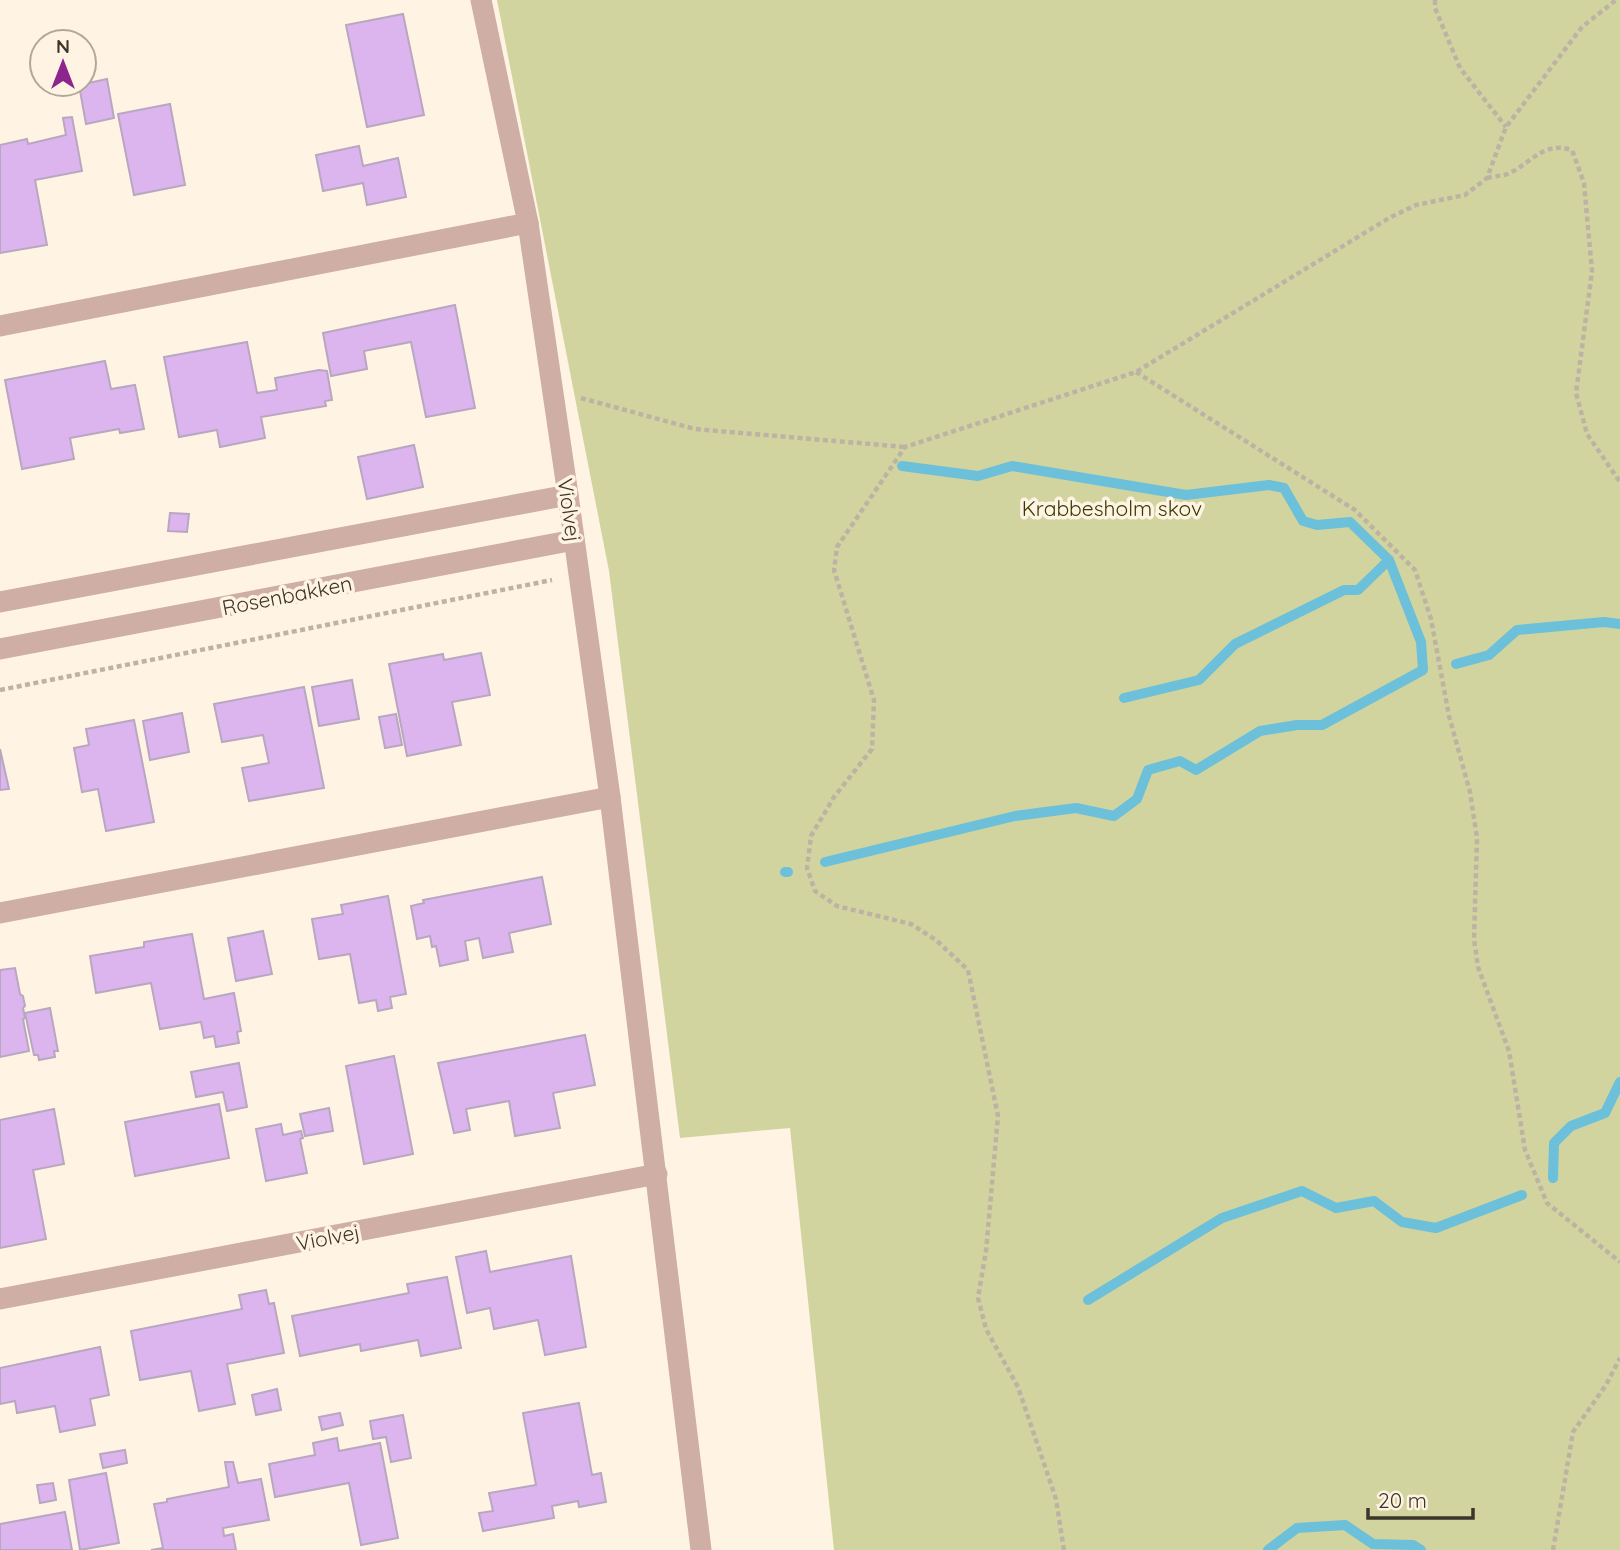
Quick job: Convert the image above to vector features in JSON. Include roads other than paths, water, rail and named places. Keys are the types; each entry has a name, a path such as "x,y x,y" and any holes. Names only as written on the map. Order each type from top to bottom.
{"street":[{"name":"Violvej","path":"481,0 528,223 568,495 610,797 701,1550"},
{"path":"0,326 528,223"},
{"path":"0,602 568,495"},
{"name":"Rosenbakken","path":"0,649 574,540"},
{"path":"0,913 610,797"},
{"name":"Violvej","path":"0,1299 657,1174"}],"waterway":[{"path":"825,862 1015,816 1076,808 1114,816 1137,799 1148,770 1180,761 1196,770 1260,731 1297,725 1322,725 1423,670 1421,642 1389,560 1350,522 1317,525 1303,521 1284,488 1269,485 1186,495 1012,466 978,476 902,466"},
{"path":"1124,698 1199,680 1235,644 1344,590 1358,590 1389,560"},
{"path":"1456,664 1489,655 1517,630 1604,622 1620,624"},
{"path":"1553,1178 1554,1143 1571,1126 1605,1113 1620,1082"},
{"path":"1088,1300 1222,1218 1302,1191 1336,1208 1374,1201 1402,1222 1436,1228 1522,1195"},
{"path":"1268,1550 1297,1528 1345,1525 1373,1544 1413,1545 1421,1550"}],"park label":[{"name":"Krabbesholm skov","path":"1112,508"}]}
